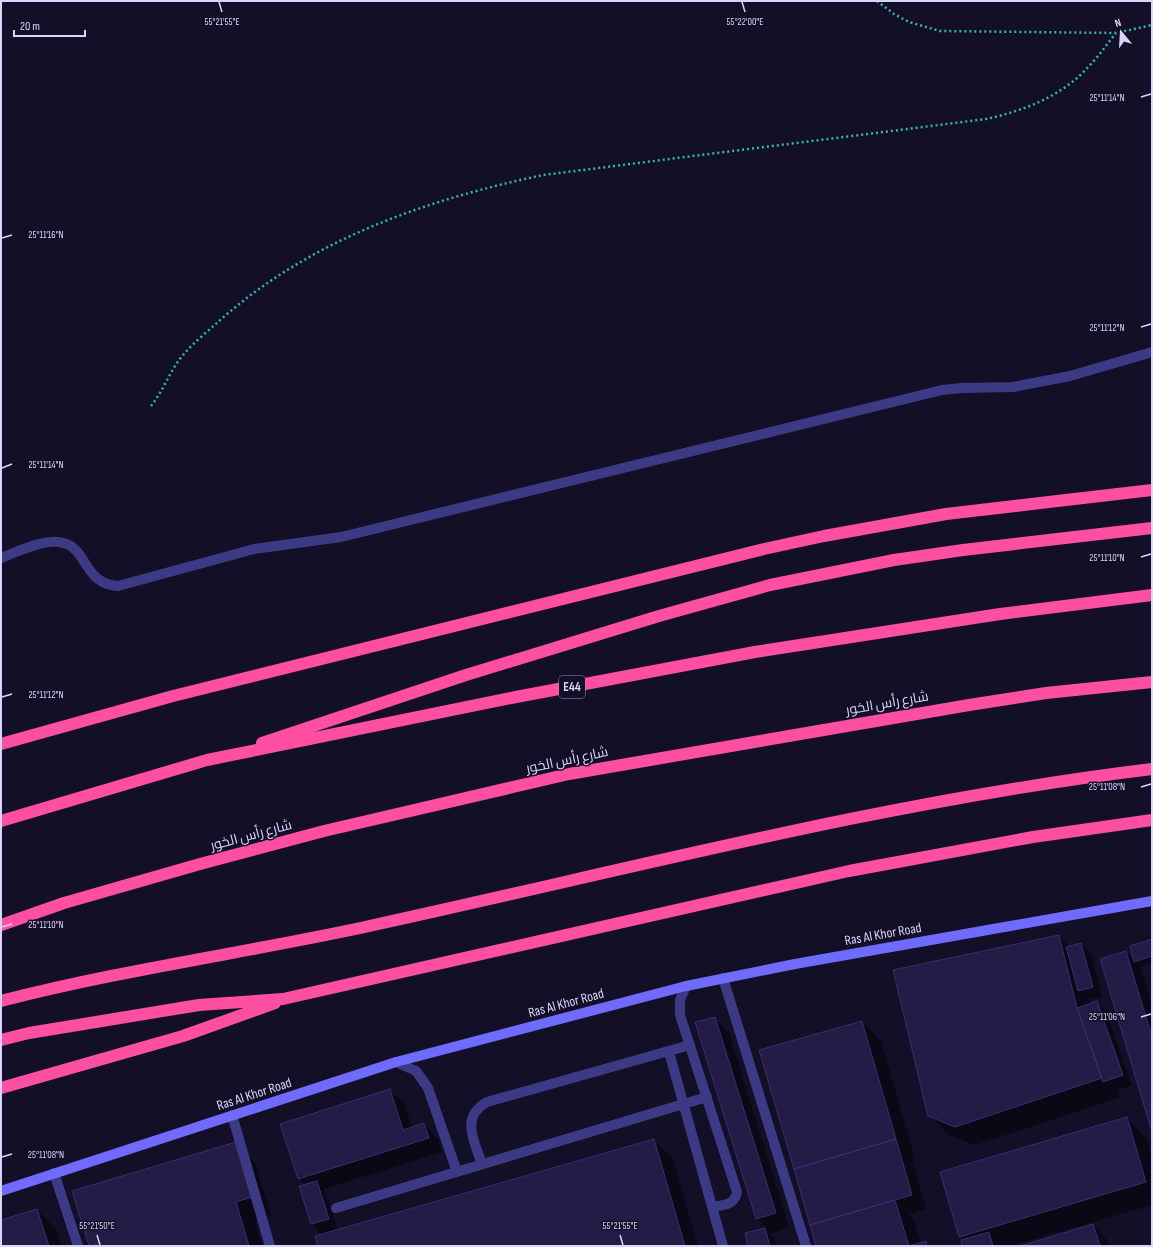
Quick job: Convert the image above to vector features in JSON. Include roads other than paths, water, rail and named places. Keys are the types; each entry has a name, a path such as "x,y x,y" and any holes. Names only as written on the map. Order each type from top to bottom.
{"highway":[{"path":"1,744 181,694 802,541 946,514 1152,490"},
{"path":"207,760 466,675 659,616 770,586 894,560 962,550 1152,528"},
{"name":"E44","path":"1,820 207,760 516,697 755,652 1000,614 1152,595"},
{"name":"شارع رأس الخور","path":"1,925 64,903 200,864 339,828 569,774 969,704 1046,693 1152,682"},
{"path":"1,1001 85,980 363,927 836,821 1009,788 1152,769"},
{"path":"1,1040 28,1033 199,1005 283,999 849,871 1033,837 1152,820"},
{"path":"1,1088 184,1036 250,1013 283,999"}],"street":[{"name":"Ras Al Khor Road","path":"1,1191 396,1062 686,986 811,961 1152,901"}],"lane":[{"path":"1,558 49,542 61,542 72,546 80,554 95,578 102,583 118,586 254,549 340,537 942,390 1013,387 1070,376 1152,352"},
{"path":"723,978 806,1246"},
{"path":"686,986 680,1000 679,1007 737,1192 734,1200 730,1203 712,1207"},
{"path":"482,1164 471,1130 471,1121 480,1106 487,1102 690,1045"},
{"path":"669,1052 723,1246"},
{"path":"396,1062 416,1071 428,1088 457,1172"},
{"path":"336,1208 707,1097"},
{"path":"232,1115 270,1246"},
{"path":"54,1173 78,1246"}]}
